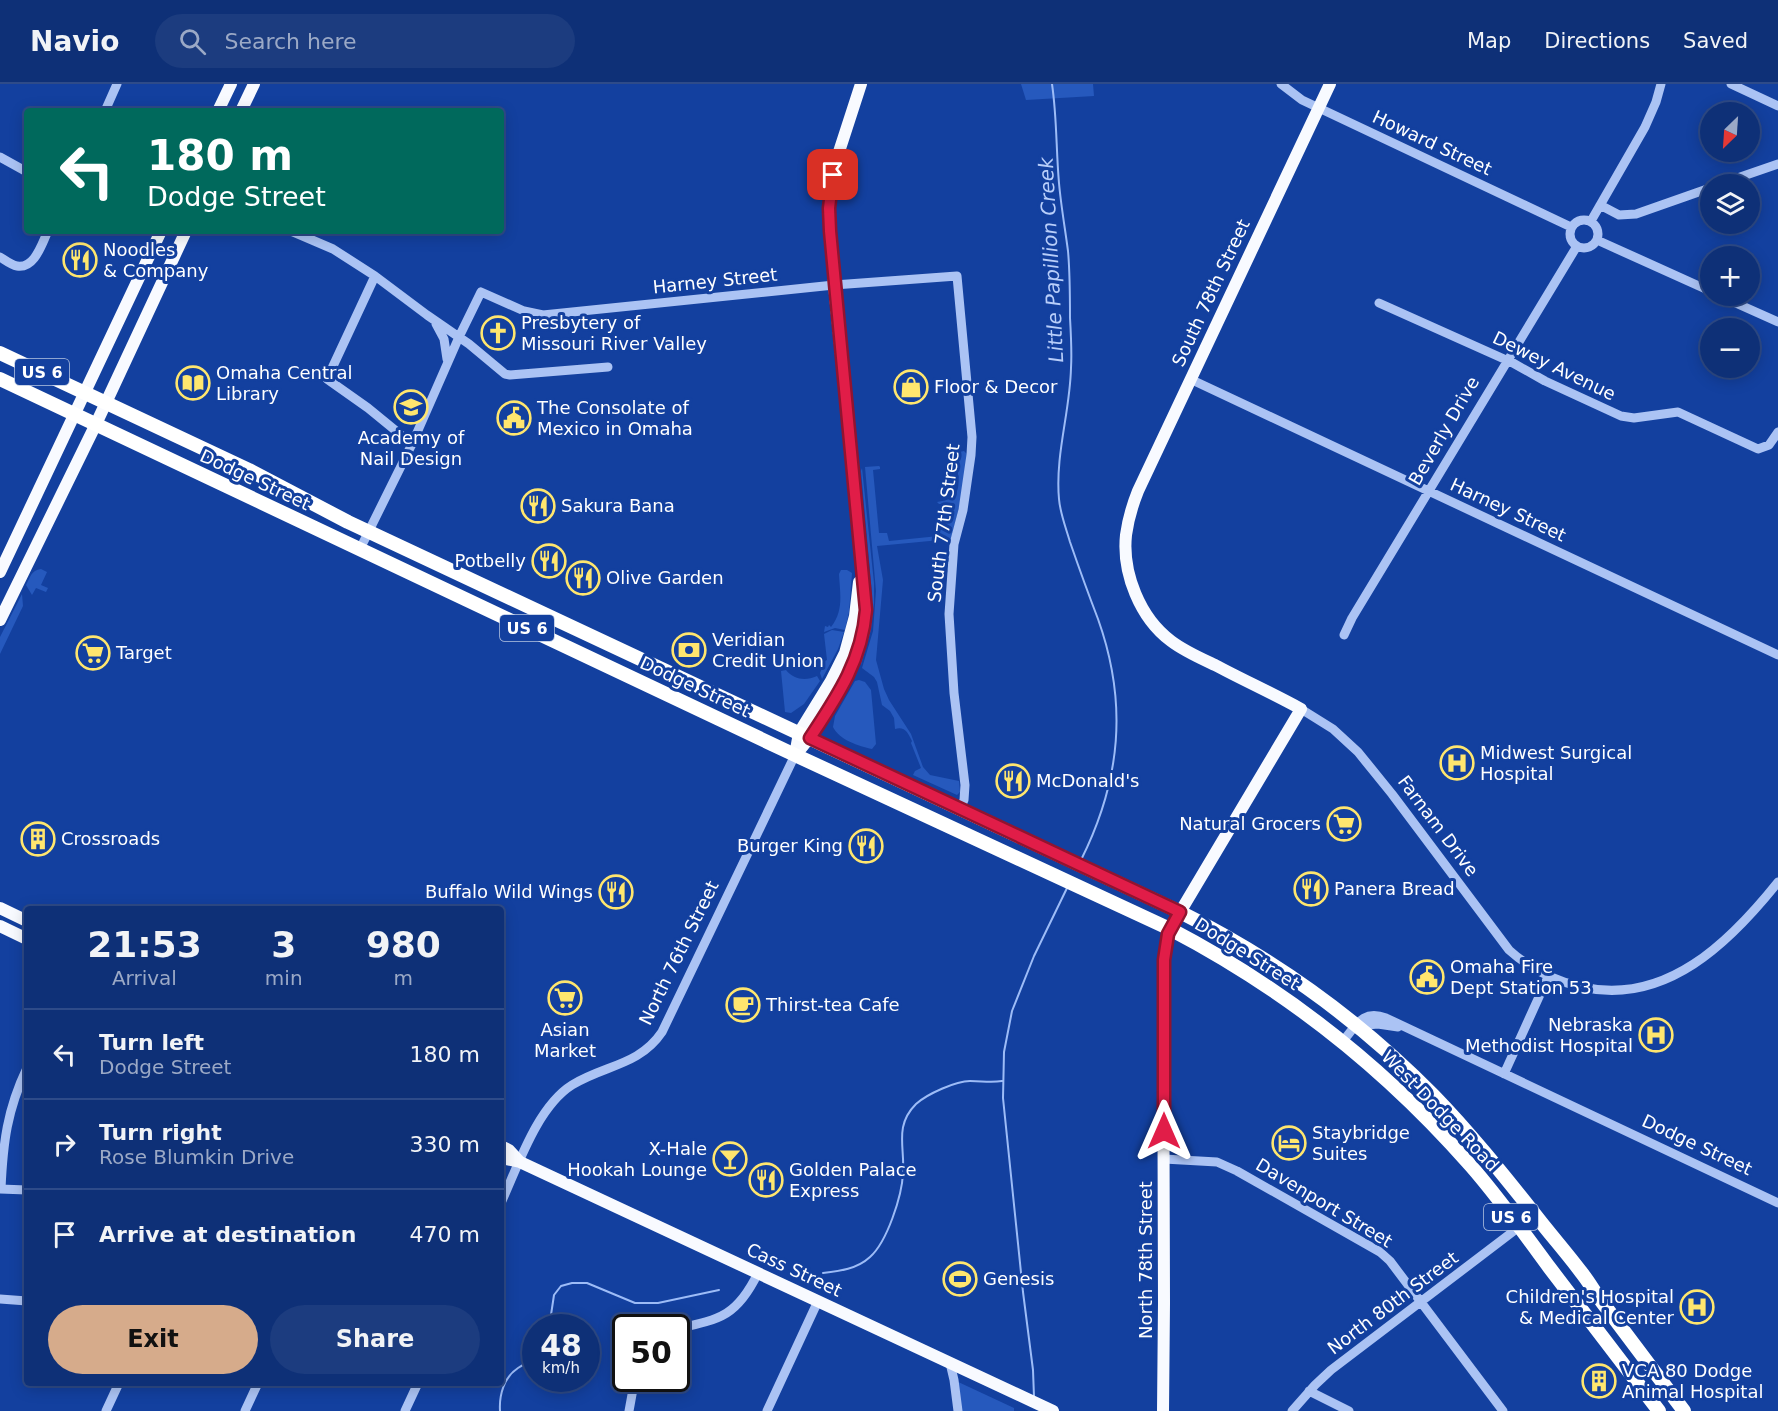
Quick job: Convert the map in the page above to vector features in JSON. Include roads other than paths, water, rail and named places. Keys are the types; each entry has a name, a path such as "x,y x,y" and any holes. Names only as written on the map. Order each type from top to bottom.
{"highway":[{"name":"Dodge Street","path":"0,353 249,470 369,532 1180,912 1274,965 1356,1026"},
{"name":"Dodge Street","path":"0,379 795,755 1170,929 1260,980 1343,1041"},
{"name":"West Dodge Road","path":"1356,1026 1432,1094 1484,1151 1582,1273 1684,1411"},
{"name":"West Dodge Road","path":"1343,1041 1380,1073 1437,1129 1472,1168 1659,1411"}],"main road":[{"path":"219,108 231,84"},
{"path":"242,108 254,84"},
{"path":"804,736 845,653 855,616 861,560 830,231 831,186 839,149 861,84"},
{"name":"South 78th Street","path":"1128,519 1138,491 1190,379 1330,84"},
{"path":"0,572 160,234"},
{"path":"0,620 96,424 185,234"},
{"name":"Farnam Drive","path":"1128,519 1126,547 1129,574 1142,606 1162,634 1189,652 1301,709"},
{"path":"1170,929 1301,709"},
{"name":"North 76th Street","path":"795,755 804,736"},
{"path":"0,908 24,920"},
{"path":"0,926 24,938"},
{"name":"North 78th Street","path":"1163,1411 1163,968 1170,929"},
{"name":"Cass Street","path":"504,1148 520,1162"},
{"name":"Cass Street","path":"504,1159 520,1162 1053,1411"}],"street":[{"path":"106,108 117,84"},
{"name":"Howard Street","path":"1281,84 1294,95 1318,108 1571,227"},
{"path":"1591,221 1648,120 1661,84"},
{"path":"1731,84 1778,106"},
{"path":"0,157 24,170"},
{"path":"1749,174 1778,164"},
{"path":"1600,205 1619,215 1636,214 1700,192"},
{"path":"1582,219 1591,221 1598,232 1597,240 1590,247 1576,246 1571,240 1571,227 1582,219"},
{"path":"0,257 16,266 27,264 34,258 46,234"},
{"path":"299,234 324,244 375,276 459,337 505,374 608,367"},
{"path":"1597,240 1700,286"},
{"name":"Beverly Drive","path":"1344,635 1352,618 1576,246"},
{"path":"375,276 327,379 368,408 412,444"},
{"name":"Harney Street","path":"459,337 481,292 524,311 543,315 834,285 957,276"},
{"name":"South 77th Street","path":"957,276 972,437 963,510 954,544 949,614 954,692 965,785 964,800 960,809"},
{"name":"Dewey Avenue","path":"1379,303 1621,416 1634,417 1678,412 1755,448 1764,448 1772,442 1778,432"},
{"path":"1742,306 1778,322"},
{"path":"433,319 444,339 447,363"},
{"path":"360,549 412,444 459,337"},
{"name":"Harney Street","path":"1190,379 1778,655"},
{"name":"Farnam Drive","path":"1301,709 1333,729 1358,752 1509,950 1548,977 1575,986 1608,991 1628,990 1659,983 1692,964 1727,938 1756,909 1778,882"},
{"name":"North 76th Street","path":"504,1197 543,1116 559,1096 575,1083 636,1057 660,1035 671,1017 795,755"},
{"path":"1504,1074 1548,977"},
{"name":"Dodge Street","path":"1356,1026 1384,1024 1405,1028 1778,1203"},
{"path":"1343,1041 1356,1026"},
{"path":"24,1075 8,1119 0,1189 24,1190"},
{"name":"Davenport Street","path":"1164,1159 1217,1162 1379,1251 1390,1261 1503,1411"},
{"name":"North 80th Street","path":"1292,1411 1309,1391 1336,1366 1519,1227"},
{"path":"690,1326 730,1312 745,1297 758,1273"},
{"path":"0,1299 24,1300"},
{"path":"767,1411 818,1301"},
{"path":"950,1363 958,1411"},
{"path":"106,1411 118,1386"},
{"path":"244,1411 256,1386"},
{"path":"405,1411 416,1386"},
{"path":"1309,1391 1349,1411"},
{"path":"629,1411 632,1392"}],"waterway":[{"name":"Little Papillion Creek","path":"1052,84 1059,183 1069,259 1071,350 1070,384 1059,466 1059,499 1070,542 1108,650 1114,681 1116,711 1116,741 1112,771 1105,800 1081,860"},
{"name":"Little Papillion Creek","path":"1034,1397 1003,1098 1004,1052 1012,1011 1034,956 1068,886"},
{"path":"823,1273 860,1264 870,1257 882,1241 897,1206 902,1183 902,1137 905,1120 916,1104 934,1092 957,1083 1002,1081"},
{"path":"551,1314 554,1295 561,1286 572,1283 587,1283 635,1303 658,1303 719,1290"},
{"path":"500,1411 500,1399 506,1381 522,1366"}],"place":[{"name":"Noodles & Company","path":"80,260"},
{"name":"Presbytery of Missouri River Valley","path":"498,333"},
{"name":"Omaha Central Library","path":"193,383"},
{"name":"Floor & Decor","path":"911,387"},
{"name":"Academy of Nail Design","path":"411,407"},
{"name":"The Consolate of Mexico in Omaha","path":"514,418"},
{"name":"Sakura Bana","path":"538,506"},
{"name":"Potbelly","path":"549,561"},
{"name":"Olive Garden","path":"583,578"},
{"name":"Veridian Credit Union","path":"689,650"},
{"name":"Target","path":"93,653"},
{"name":"Midwest Surgical Hospital","path":"1457,763"},
{"name":"McDonald's","path":"1013,781"},
{"name":"Natural Grocers","path":"1344,824"},
{"name":"Crossroads","path":"38,839"},
{"name":"Burger King","path":"866,846"},
{"name":"Panera Bread","path":"1311,889"},
{"name":"Buffalo Wild Wings","path":"616,892"},
{"name":"Omaha Fire Dept Station 53","path":"1427,977"},
{"name":"Asian Market","path":"565,998"},
{"name":"Thirst-tea Cafe","path":"743,1005"},
{"name":"Nebraska Methodist Hospital","path":"1656,1035"},
{"name":"Staybridge Suites","path":"1289,1143"},
{"name":"X-Hale Hookah Lounge","path":"730,1159"},
{"name":"Golden Palace Express","path":"766,1180"},
{"name":"Genesis","path":"960,1279"},
{"name":"Children's Hospital & Medical Center","path":"1697,1307"},
{"name":"VCA 80 Dodge Animal Hospital","path":"1599,1381"}]}
